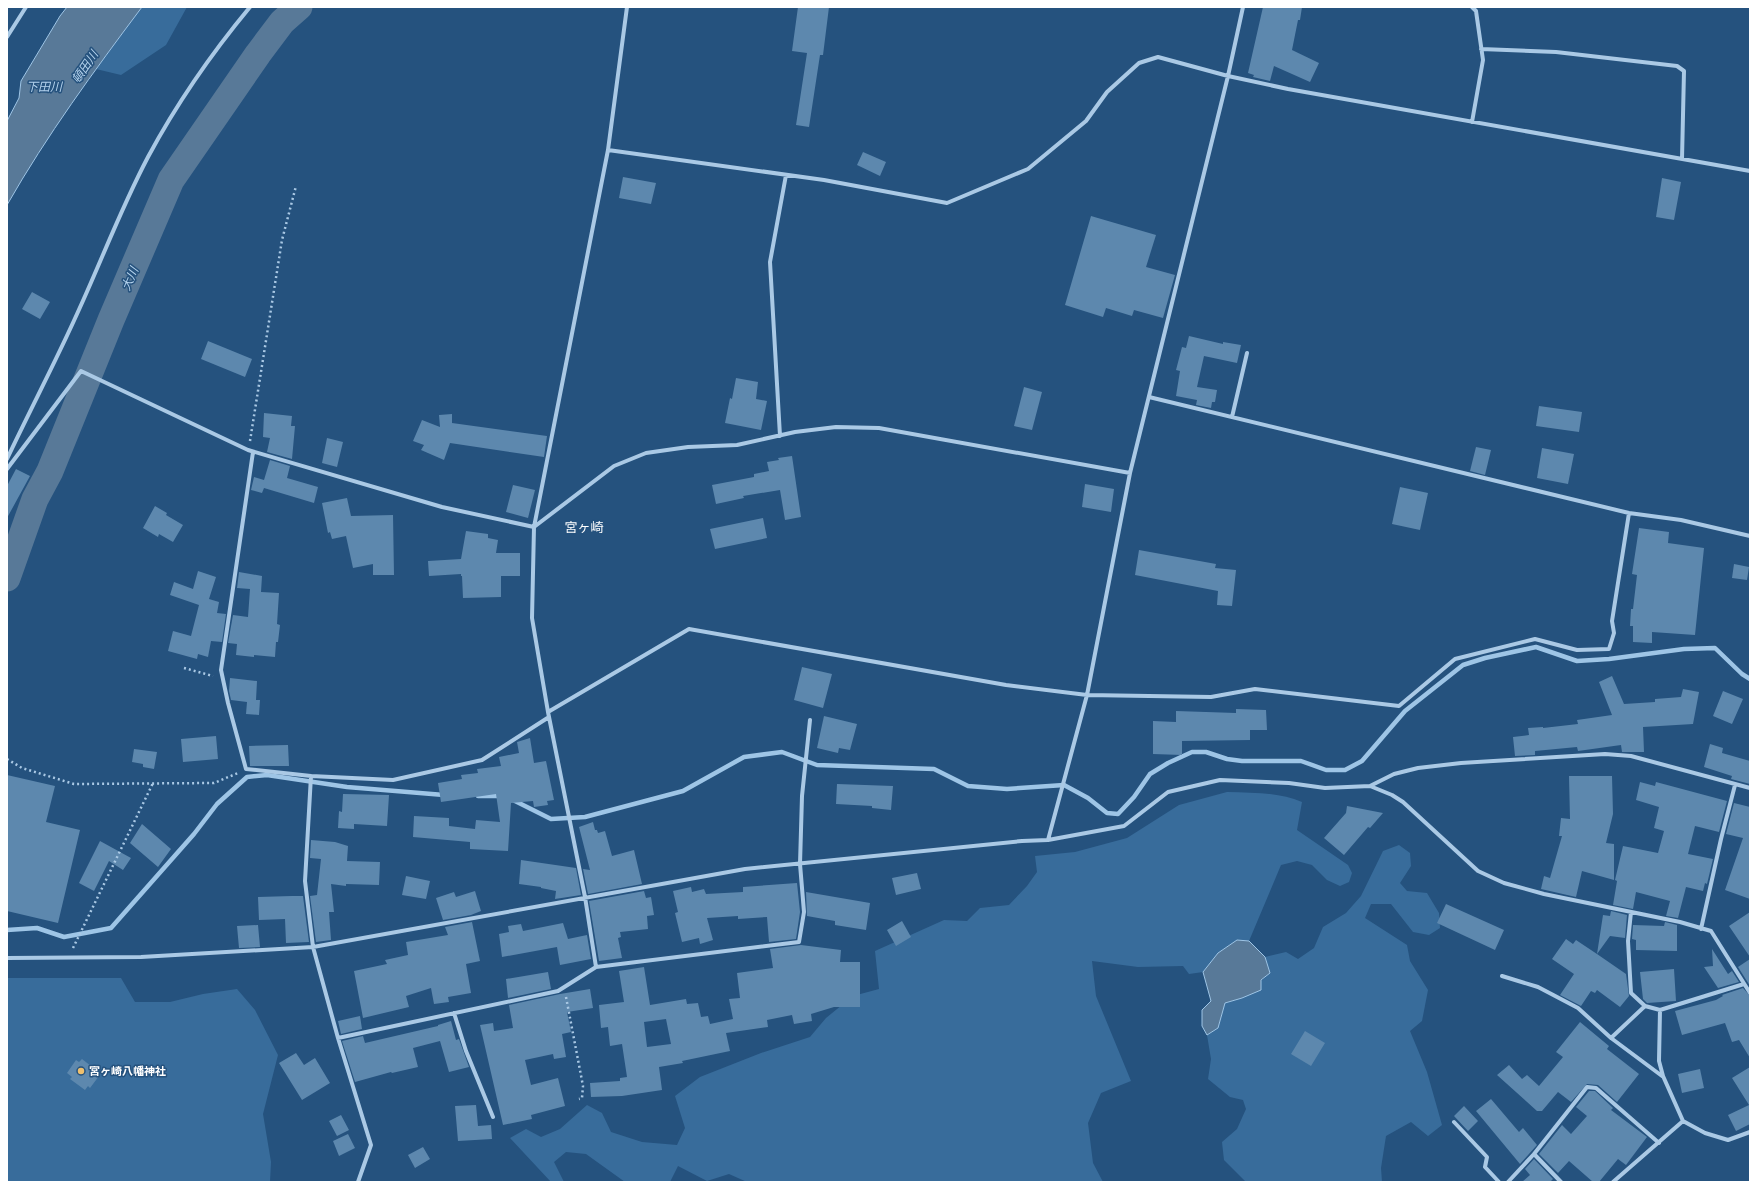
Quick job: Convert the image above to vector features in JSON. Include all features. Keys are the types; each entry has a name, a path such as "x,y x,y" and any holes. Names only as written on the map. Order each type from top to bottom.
{"street":[{"path":"7,36 26,7"},
{"path":"7,459 77,314 115,227 148,158 189,86 218,45 250,7"},
{"path":"596,967 585,897 548,712 532,618 534,527 608,150 627,7"},
{"path":"1048,840 1086,695 1130,473 1228,76 1243,7"},
{"path":"1472,7 1476,11 1483,60 1472,122"},
{"path":"1481,49 1556,52 1677,66 1684,70 1682,159"},
{"path":"608,150 824,180 947,203 1028,168 1086,121 1107,92 1139,63 1158,56 1228,76 1288,89 1750,171"},
{"path":"780,436 770,262 786,175"},
{"path":"1232,417 1247,353"},
{"path":"7,469 81,371 250,451 442,507 534,527 614,466 646,453 688,447 737,445 836,427 880,428 1130,473"},
{"path":"1149,397 1630,513 1681,520 1750,536"},
{"path":"250,451 221,670 228,703 246,769 311,776 393,780 482,760 549,717"},
{"path":"548,712 689,629 1006,684 1086,695 1211,697 1254,689 1399,706 1455,659 1535,639 1577,650 1609,649 1614,633 1612,621 1630,513"},
{"path":"338,1038 558,990 596,967 799,942 804,912 800,864 802,796 810,720"},
{"path":"7,958 141,957 312,947 745,869 1022,841 1048,840 1124,826 1168,792 1220,780 1289,783 1325,788 1370,786 1394,774 1418,768 1461,763 1605,754 1631,756 1750,788"},
{"path":"311,776 305,881 312,947 371,1145 358,1182"},
{"path":"1701,929 1721,839 1735,785"},
{"path":"1370,786 1392,795 1403,802 1478,871 1504,883 1544,894 1680,922 1711,931 1750,993"},
{"path":"1631,912 1628,942 1631,993 1645,1006 1660,1010 1750,985"},
{"path":"1502,976 1538,986 1578,1008 1611,1038 1663,1076"},
{"path":"1611,1038 1645,1006"},
{"path":"1660,1010 1659,1061 1663,1076 1683,1121 1705,1133 1728,1140 1750,1132"},
{"path":"454,1013 466,1051 493,1117"},
{"path":"1508,1182 1534,1154 1587,1087 1596,1088 1659,1143"},
{"path":"1613,1182 1683,1121"},
{"path":"1454,1122 1487,1157 1485,1167 1499,1182"},
{"path":"1534,1154 1561,1182"}],"path":[{"path":"250,451 282,240 296,186"},
{"path":"184,668 223,678"},
{"path":"7,759 22,768 74,784 214,783 246,769"},
{"path":"69,957 153,783"},
{"path":"564,986 583,1086 582,1098 579,1100"}],"shaded area":[{"path":"142,7 187,7 166,45 121,75 96,69"},
{"path":"1227,792 1284,796 1302,802 1297,830 1348,865 1352,873 1349,882 1340,886 1327,880 1312,865 1297,861 1281,865 1249,941 1237,940 1218,953 1203,972 1189,974 1183,966 1138,967 1092,961 1096,996 1131,1081 1101,1093 1088,1123 1093,1163 1103,1182 747,1182 729,1174 707,1181 678,1166 670,1182 625,1182 586,1154 566,1152 554,1162 564,1182 551,1182 510,1138 526,1129 541,1137 560,1129 587,1105 602,1113 611,1132 642,1142 677,1145 685,1128 675,1096 700,1077 761,1053 810,1037 826,1018 853,996 879,989 875,951 944,920 967,921 980,908 1009,905 1027,886 1037,872 1035,856 1075,852 1127,838 1179,805"},
{"path":"1399,845 1410,853 1411,866 1400,883 1407,891 1427,893 1439,913 1440,928 1429,935 1413,932 1391,904 1371,904 1365,918 1407,945 1410,961 1428,990 1422,1021 1410,1031 1427,1072 1442,1125 1428,1136 1411,1122 1386,1136 1381,1168 1382,1182 1246,1182 1224,1160 1222,1142 1237,1129 1246,1109 1243,1100 1230,1097 1208,1079 1211,1059 1207,1035 1218,1028 1225,1003 1242,998 1270,973 1265,957 1286,952 1298,959 1314,948 1323,927 1346,913 1361,896 1383,851"},
{"path":"7,978 121,978 135,1002 170,1002 203,994 237,989 255,1010 278,1055 263,1114 271,1162 270,1182 7,1182"}],"water":[{"name":"下田川","path":"67,7 142,7 55,128 7,205 7,121 19,98 21,81"},
{"path":"1237,940 1249,941 1265,957 1270,973 1261,980 1261,990 1225,1003 1218,1028 1207,1035 1202,1026 1202,1010 1211,1001 1203,972 1218,953"}],"building":[{"path":"798,7 829,7 823,55 820,55 809,127 796,125 807,53 792,51"},
{"path":"1263,7 1302,7 1292,50 1319,63 1310,82 1274,66 1270,81 1253,77 1254,75 1248,73"},
{"path":"863,152 886,162 880,176 857,165"},
{"path":"623,177 656,183 651,204 619,198"},
{"path":"1662,178 1681,182 1674,220 1656,217"},
{"path":"1091,216 1156,235 1146,267 1175,275 1163,318 1134,310 1132,316 1106,308 1103,317 1065,305"},
{"path":"32,292 50,302 40,319 22,309"},
{"path":"1189,336 1223,344 1223,342 1241,345 1237,363 1204,356 1197,387 1217,390 1215,402 1212,402 1211,408 1196,405 1197,400 1176,396 1180,371 1176,370 1182,347 1186,348"},
{"path":"208,341 252,359 245,377 201,359"},
{"path":"736,378 758,382 756,399 767,401 761,430 725,423"},
{"path":"1024,387 1042,392 1032,430 1014,426"},
{"path":"1539,406 1582,412 1579,432 1536,426"},
{"path":"264,413 292,416 291,426 295,426 292,459 267,452 270,438 263,437"},
{"path":"452,414 452,423 547,436 544,457 450,443 444,460 421,450 424,445 413,441 422,420 440,427 439,415"},
{"path":"327,438 343,442 337,467 322,463"},
{"path":"1476,447 1491,450 1485,475 1470,471"},
{"path":"1542,448 1574,454 1568,484 1537,478"},
{"path":"792,456 801,517 785,520 780,490 743,496 744,498 716,504 712,485 754,477 754,474 769,471 767,462 779,460 778,458"},
{"path":"270,460 290,466 287,478 318,487 314,503 264,488 262,493 251,490 254,477 264,480"},
{"path":"16,469 30,476 7,518 7,486"},
{"path":"1085,484 1114,489 1111,512 1082,507"},
{"path":"513,485 535,490 528,518 506,512"},
{"path":"1400,487 1428,493 1420,530 1392,524"},
{"path":"347,498 351,516 393,515 394,575 373,575 373,564 353,568 346,536 332,539 330,532 328,533 322,503"},
{"path":"155,506 167,513 166,515 183,525 173,542 159,534 158,537 143,528"},
{"path":"763,518 767,538 715,549 710,529"},
{"path":"1639,528 1669,532 1668,543 1704,548 1695,635 1652,632 1652,643 1633,642 1633,626 1630,626 1631,609 1633,609 1637,575 1632,574"},
{"path":"466,531 488,534 488,538 498,540 496,553 520,553 520,576 501,576 501,597 463,598 461,574 429,576 428,561 461,559"},
{"path":"1139,550 1216,564 1215,568 1236,570 1232,606 1217,605 1218,591 1135,575"},
{"path":"1734,564 1749,567 1747,580 1732,578"},
{"path":"198,571 216,577 209,599 219,602 217,613 226,614 222,642 211,641 208,657 198,654 197,659 168,651 173,631 191,636 199,605 170,595 174,582 193,589"},
{"path":"239,572 262,576 261,592 279,593 277,624 280,625 278,642 276,642 275,657 236,655 237,644 228,643 233,615 248,617 250,589 237,588"},
{"path":"802,667 832,674 823,708 794,700"},
{"path":"1612,676 1624,704 1655,702 1655,699 1681,697 1683,689 1699,692 1693,724 1643,727 1644,752 1622,752 1621,745 1578,751 1577,747 1535,751 1535,755 1515,756 1513,737 1529,735 1528,728 1578,724 1577,720 1612,715 1599,682"},
{"path":"230,678 257,681 256,700 260,700 259,715 246,714 247,702 231,700 229,691"},
{"path":"1723,691 1743,699 1732,724 1713,716"},
{"path":"1236,709 1266,710 1267,730 1250,730 1250,740 1182,741 1182,755 1153,754 1153,721 1176,722 1176,711 1236,713"},
{"path":"824,716 857,724 850,750 839,748 838,753 817,748"},
{"path":"216,736 218,759 183,762 181,739"},
{"path":"530,738 534,763 546,761 554,800 547,801 548,805 534,807 533,801 511,803 508,851 470,849 470,842 413,837 414,816 449,818 449,826 475,829 476,820 500,822 496,794 441,802 438,783 462,779 461,775 478,773 477,769 501,766 499,757 519,753 517,742"},
{"path":"1710,744 1723,748 1722,753 1750,761 1750,784 1731,779 1732,776 1704,767"},
{"path":"288,745 289,766 250,766 249,746"},
{"path":"134,749 157,752 154,769 143,767 143,764 132,762"},
{"path":"7,775 55,786 46,822 80,830 58,923 7,911"},
{"path":"1569,776 1612,776 1613,814 1606,843 1614,844 1614,880 1582,871 1576,897 1541,889 1544,876 1550,878 1562,836 1559,836 1561,818 1570,819"},
{"path":"1640,782 1655,786 1656,782 1727,801 1719,832 1695,826 1688,854 1713,859 1707,884 1705,883 1703,891 1686,887 1678,918 1666,916 1670,901 1636,892 1633,909 1613,905 1617,881 1615,880 1623,846 1658,853 1664,831 1654,828 1659,807 1636,800"},
{"path":"837,784 893,786 891,810 872,808 872,806 836,804"},
{"path":"343,794 389,795 387,826 354,824 354,829 338,828 339,811 342,812"},
{"path":"1734,803 1750,807 1750,899 1725,890 1743,838 1726,834"},
{"path":"1347,806 1383,813 1370,828 1368,827 1344,855 1324,838 1346,813"},
{"path":"593,822 595,830 597,830 598,833 605,831 612,856 634,850 642,884 588,894 583,869 590,870 579,827"},
{"path":"142,824 171,849 158,867 130,843"},
{"path":"311,840 335,842 348,846 347,861 380,862 379,885 346,884 346,886 331,884 334,912 329,912 331,940 316,942 310,896 317,895 321,859 310,858"},
{"path":"100,841 131,858 123,870 109,861 94,891 79,883"},
{"path":"521,860 576,868 581,895 555,899 556,891 519,884"},
{"path":"917,873 921,889 896,895 892,878"},
{"path":"406,876 430,881 426,899 402,895"},
{"path":"797,883 800,912 796,939 769,942 767,917 738,919 738,916 707,918 713,940 700,944 699,938 682,942 675,913 678,912 673,891 691,887 692,892 704,889 706,894 743,892 743,887"},
{"path":"475,891 481,911 471,915 443,920 436,898 454,892 456,897"},
{"path":"644,891 646,898 651,897 654,915 647,916 648,929 620,932 621,937 618,938 622,958 599,961 589,901"},
{"path":"806,892 870,903 866,930 835,925 835,921 807,916"},
{"path":"303,896 309,942 286,943 285,919 259,920 258,897"},
{"path":"1446,904 1504,930 1495,950 1437,923"},
{"path":"1611,911 1627,915 1625,938 1610,936 1597,954 1603,915 1610,916"},
{"path":"1750,912 1750,957 1729,926"},
{"path":"902,921 911,937 896,946 887,930"},
{"path":"472,922 480,961 466,964 471,993 448,997 449,1002 434,1004 431,988 406,996 409,1007 363,1018 354,971 387,964 385,960 408,955 406,942 448,935 445,927"},
{"path":"1665,922 1677,925 1677,951 1636,950 1636,940 1632,939 1633,925 1664,926"},
{"path":"563,923 568,939 587,935 591,959 560,965 557,947 502,957 499,934 509,932 508,926 521,924 523,931"},
{"path":"258,925 260,947 239,948 237,926"},
{"path":"1566,939 1573,944 1576,940 1626,974 1629,996 1620,1007 1597,990 1595,993 1591,991 1581,1006 1560,995 1574,974 1552,959"},
{"path":"801,945 841,950 840,962 860,962 860,1007 834,1007 811,1014 812,1021 794,1024 792,1015 767,1020 768,1027 726,1033 730,1051 682,1061 683,1063 659,1067 662,1090 622,1096 591,1097 590,1083 620,1081 620,1078 627,1077 622,1044 610,1046 608,1027 601,1028 599,1005 624,1002 619,971 644,967 650,1005 686,999 687,1004 698,1003 701,1017 708,1016 710,1024 733,1019 729,999 740,998 737,973 773,968 770,949","holes":["666,1019 671,1044 647,1047 644,1022"]},
{"path":"1712,949 1728,974 1732,971 1739,982 1718,988 1704,967 1713,966"},
{"path":"1750,959 1750,986 1738,967"},
{"path":"1674,969 1676,1001 1647,1003 1643,999 1640,972"},
{"path":"548,972 551,989 508,998 506,979"},
{"path":"1743,988 1750,996 1750,1058 1739,1040 1732,1042 1725,1023 1682,1035 1675,1011 1716,1000 1723,996 1722,995"},
{"path":"590,989 593,1008 567,1012 571,1032 562,1034 566,1057 554,1059 553,1054 525,1060 531,1085 558,1078 565,1106 531,1115 532,1119 503,1125 480,1025 493,1023 494,1031 513,1028 509,1005"},
{"path":"360,1016 362,1029 341,1034 338,1021"},
{"path":"451,1021 456,1040 459,1039 469,1067 449,1072 440,1041 413,1048 418,1067 391,1072 355,1082 342,1041 363,1036 365,1043 438,1026"},
{"path":"1580,1022 1609,1046 1607,1049 1639,1074 1617,1102 1598,1085 1587,1084 1571,1102 1558,1092 1542,1111 1537,1111 1497,1075 1509,1065 1522,1079 1527,1075 1539,1086 1563,1057 1556,1052"},
{"path":"1305,1031 1325,1043 1311,1066 1291,1054"},
{"path":"296,1053 304,1065 315,1058 330,1083 302,1100 279,1063"},
{"name":"宮ヶ崎八幡神社","path":"82,1059 96,1070 94,1072 99,1076 90,1088 88,1086 85,1090 70,1079 72,1077 67,1073 76,1060 79,1062"},
{"path":"1750,1067 1750,1124 1736,1131 1728,1115 1749,1105 1732,1078"},
{"path":"1700,1069 1704,1088 1682,1093 1678,1074"},
{"path":"1589,1091 1595,1091 1613,1108 1611,1110 1647,1137 1626,1165 1618,1159 1599,1182 1593,1182 1569,1161 1558,1173 1539,1154 1562,1125 1571,1134 1587,1116 1576,1107"},
{"path":"1491,1099 1519,1132 1523,1128 1537,1145 1520,1164 1476,1111"},
{"path":"476,1105 478,1126 491,1125 492,1139 458,1141 455,1106"},
{"path":"1464,1106 1478,1121 1468,1131 1454,1116"},
{"path":"341,1115 349,1130 337,1136 329,1121"},
{"path":"348,1134 355,1148 339,1156 333,1141"},
{"path":"423,1147 430,1159 415,1168 408,1155"},
{"path":"1534,1159 1553,1179 1550,1182 1522,1182 1530,1175 1525,1169"}],"waterway":[{"name":"大川","path":"7,578 35,499 50,471 111,320 171,180 258,54 282,22 299,7"},
{"path":"513,800 551,819 585,817 683,791 744,757 782,752 817,765 934,769 968,786 1007,789 1064,785 1088,798 1107,813 1118,814 1134,797 1150,774 1168,763 1192,752 1206,752 1227,759 1242,761 1301,761 1326,770 1345,770 1362,761 1405,711 1463,665 1485,658 1536,647 1577,661 1609,659 1684,649 1715,648 1742,674 1750,679"},
{"path":"7,930 37,928 64,937 111,928 194,834 217,804 247,777 267,775 347,787 444,795"},
{"path":"478,796 502,796"}],"place":[{"name":"宮ヶ崎八幡神社","path":"81,1071"}],"district":[{"name":"宮ヶ崎","path":"584,527"}],"water label":[{"name":"頓田川","path":"85,67"}]}
